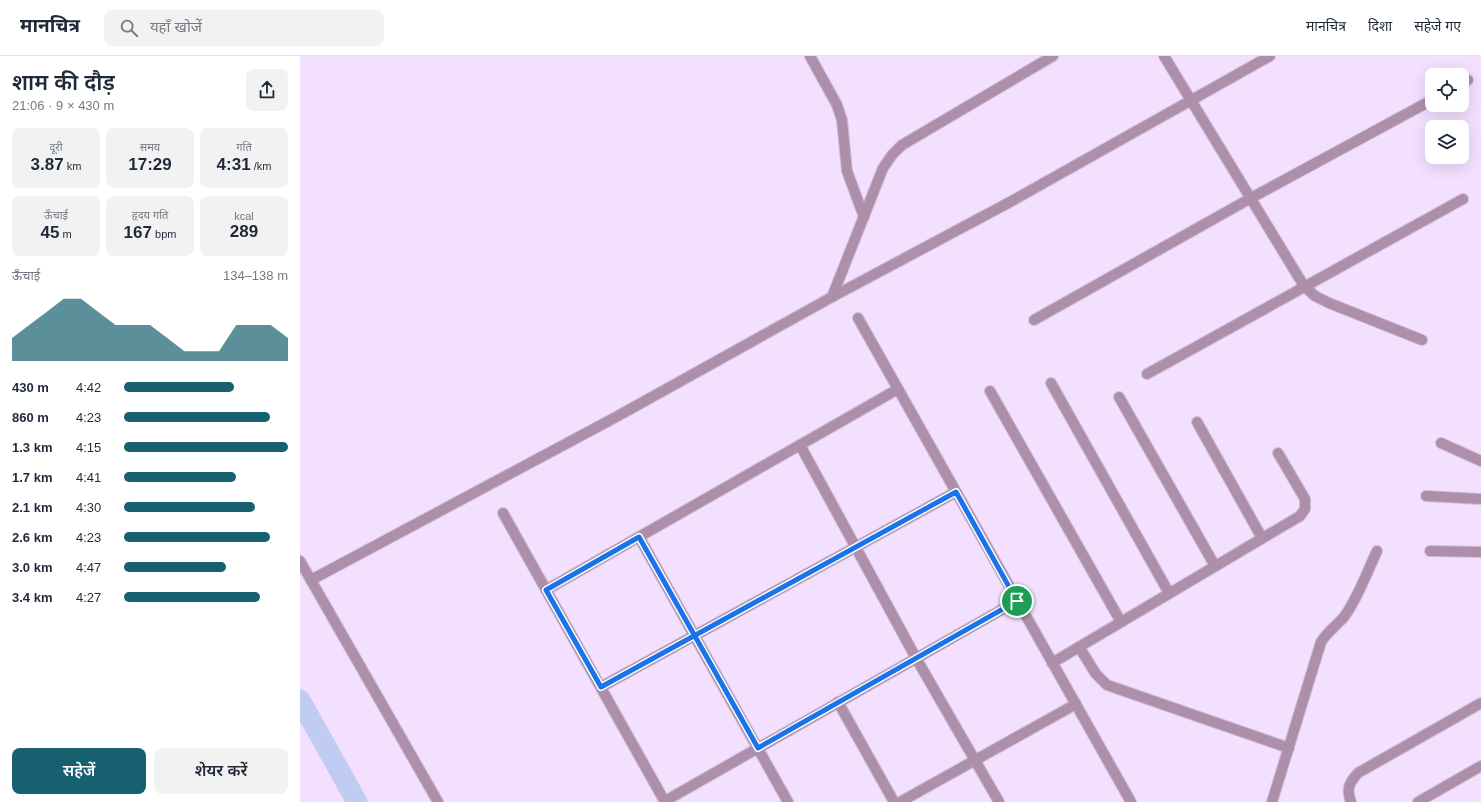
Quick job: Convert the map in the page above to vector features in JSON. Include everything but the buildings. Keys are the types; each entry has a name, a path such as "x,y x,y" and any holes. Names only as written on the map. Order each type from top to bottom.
{"street":[{"path":"810,56 837,105 842,120 847,171 864,217"},
{"path":"832,297 883,168 892,155 902,145 1053,56"},
{"path":"1164,56 1304,286 1315,296 1329,303 1422,340"},
{"path":"311,580 616,417 832,297 1010,202 1270,56"},
{"path":"1034,320 1251,198 1425,104"},
{"path":"1147,374 1463,199"},
{"path":"858,318 1131,802"},
{"path":"1051,383 1169,593"},
{"path":"546,590 898,389"},
{"path":"990,391 1121,622"},
{"path":"1119,397 1215,566"},
{"path":"1197,422 1262,538"},
{"path":"1441,443 1481,461"},
{"path":"800,446 916,658 999,802"},
{"path":"1052,663 1300,516 1305,509 1305,499 1278,453"},
{"path":"601,687 956,492"},
{"path":"1426,496 1481,499"},
{"path":"503,512 665,802 1017,601"},
{"path":"639,537 788,802"},
{"path":"1272,802 1289,748 1302,698 1321,642 1326,634 1344,617 1377,551"},
{"path":"1430,551 1481,552"},
{"path":"300,560 438,802"},
{"path":"1079,647 1096,674 1107,685 1289,748"},
{"path":"838,702 894,802"},
{"path":"1351,802 1348,793 1349,783 1358,773 1481,703"},
{"path":"900,802 1076,704"},
{"path":"1418,802 1481,766"}],"waterway":[{"path":"300,700 357,802"}],"route":[{"path":"1017,601 758,748 695,636 639,537 546,590 601,687 695,636 956,492 1017,601"}]}
